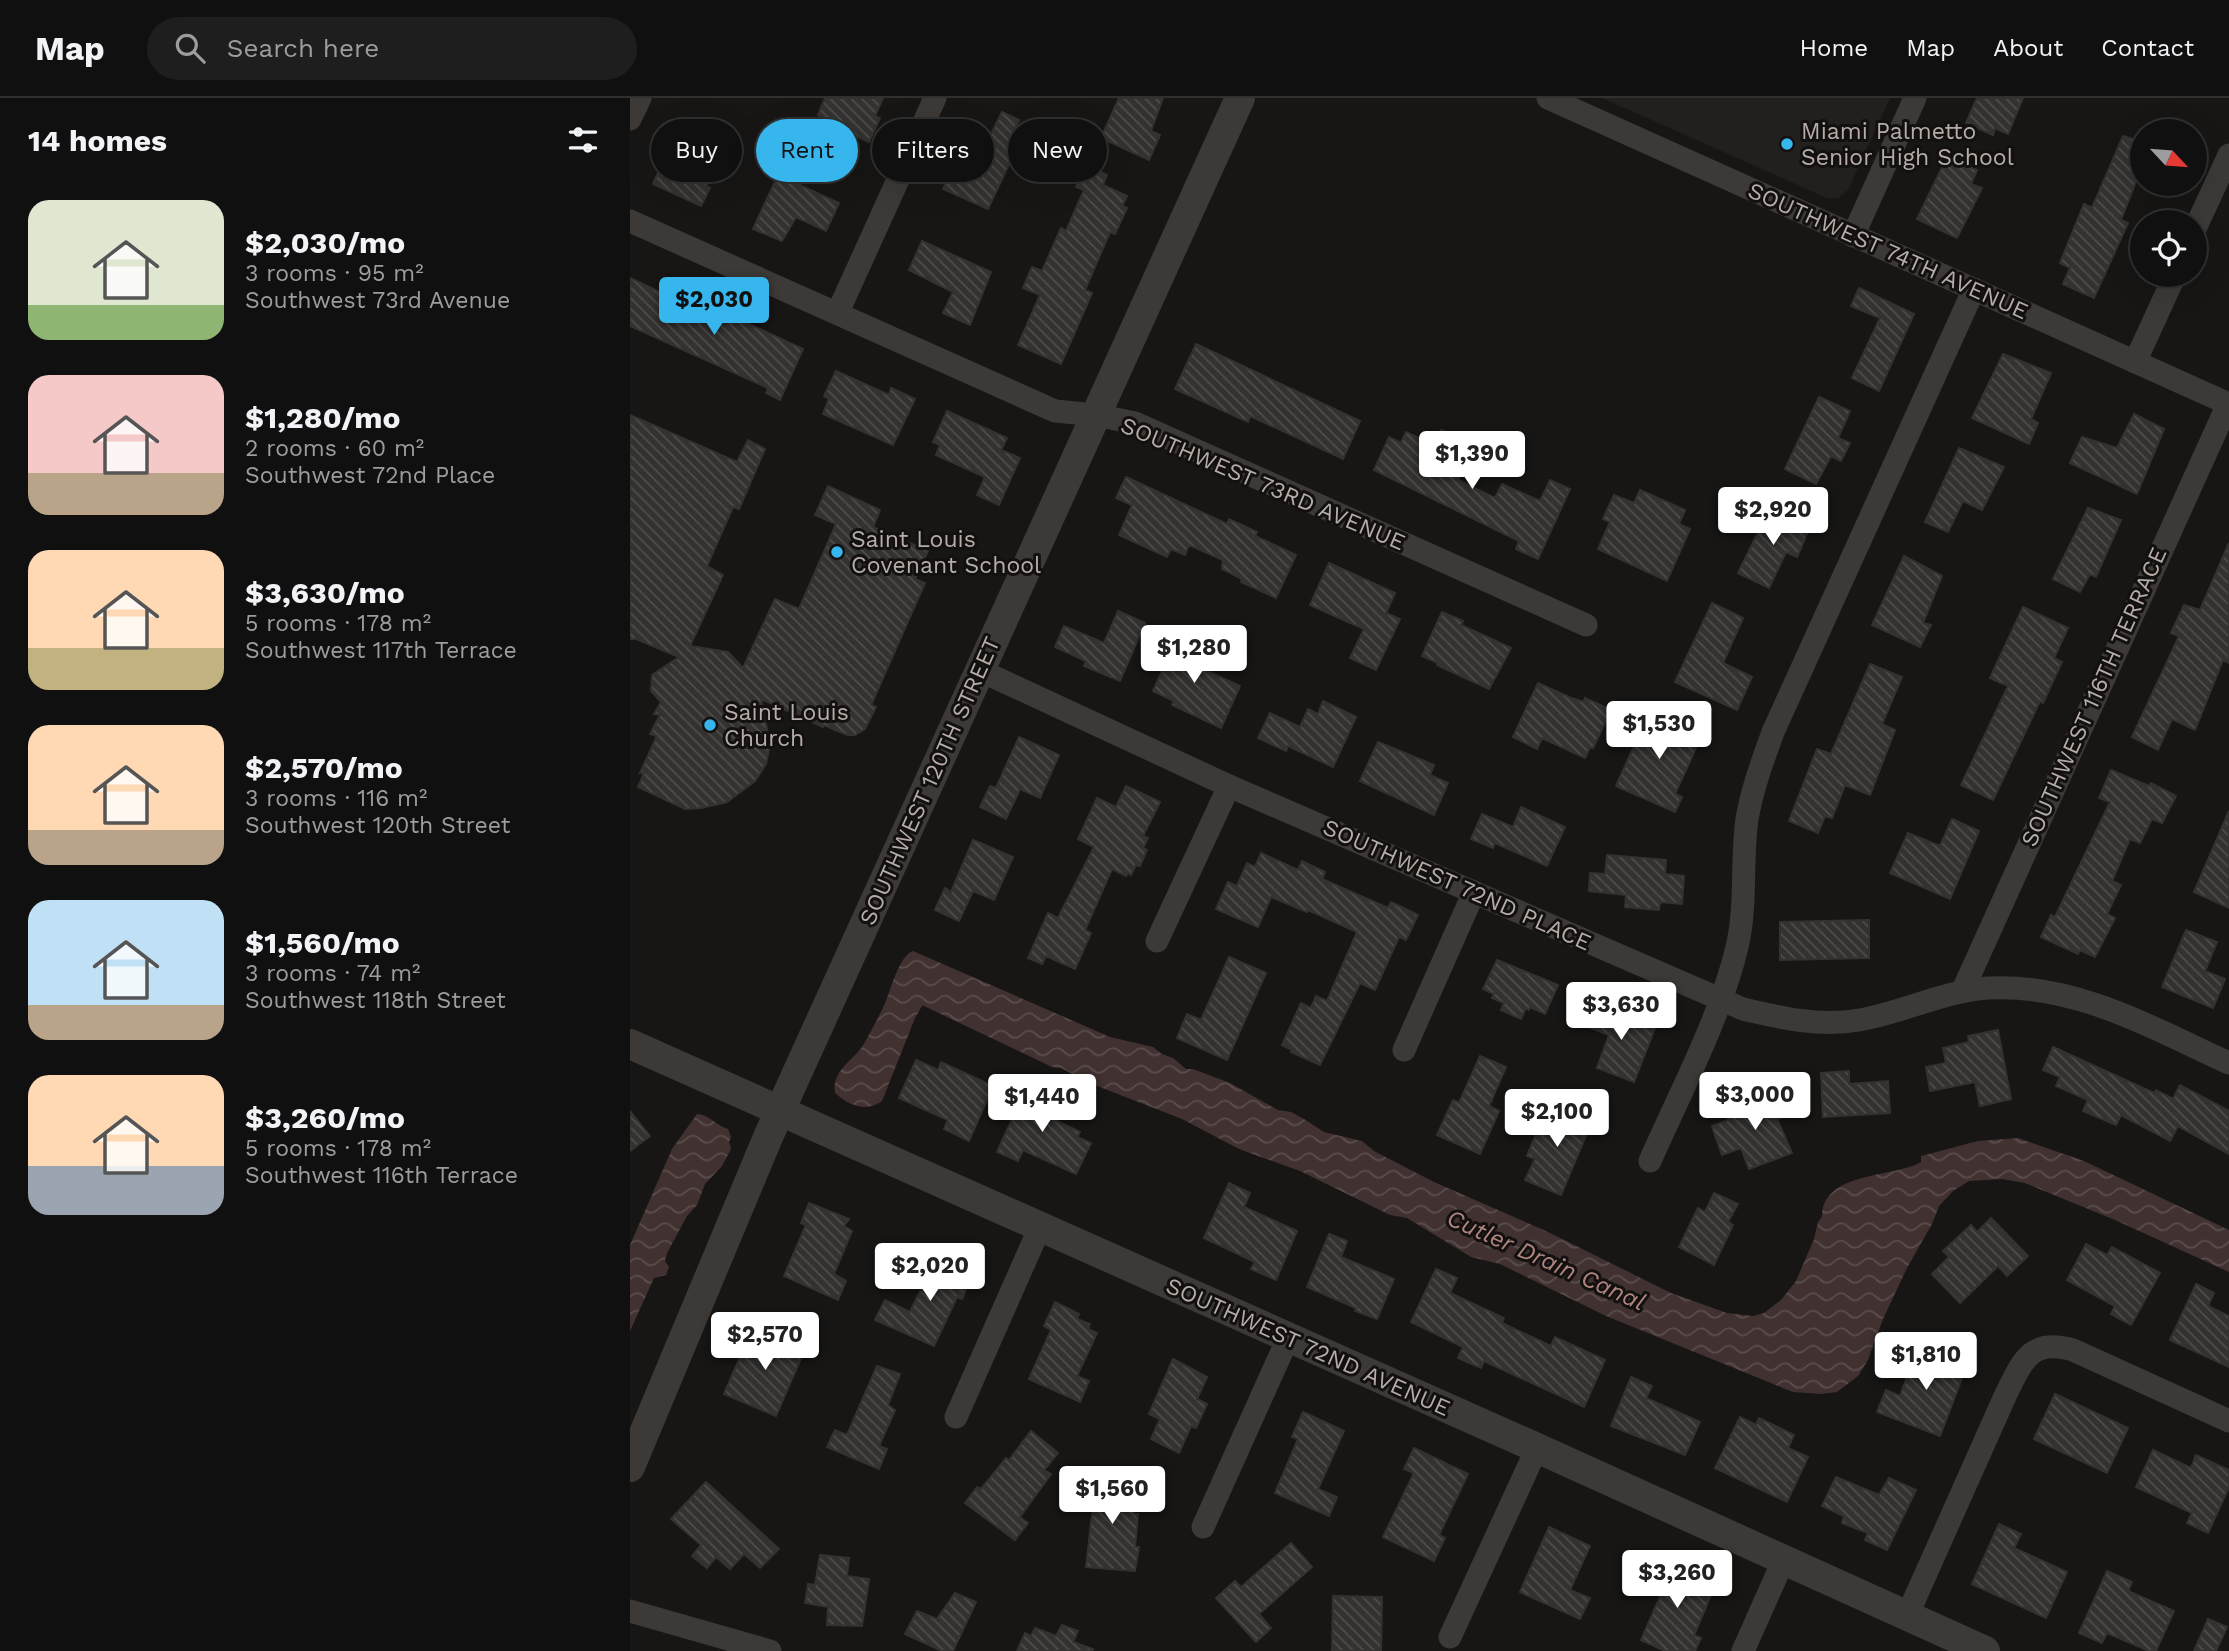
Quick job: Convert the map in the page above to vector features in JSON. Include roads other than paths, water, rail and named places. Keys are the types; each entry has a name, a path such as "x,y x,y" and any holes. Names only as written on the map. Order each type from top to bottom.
{"street":[{"path":"630,120 640,98"},
{"path":"838,312 935,98"},
{"name":"SOUTHWEST 120TH STREET","path":"630,1468 779,1112 1240,98"},
{"name":"SOUTHWEST 74TH AVENUE","path":"1548,98 2228,404"},
{"path":"1853,236 1916,98"},
{"path":"2204,210 2229,155"},
{"name":"SOUTHWEST 73RD AVENUE","path":"630,220 1055,411 1096,415 1135,423 1586,625"},
{"path":"2135,362 2169,287"},
{"path":"1650,1161 1720,999 1737,947 1748,817 1763,758 1974,289"},
{"name":"SOUTHWEST 116TH TERRACE","path":"1962,992 2228,404"},
{"name":"SOUTHWEST 72ND PLACE","path":"979,670 1229,786 1743,1009 1782,1019 1830,1023 1871,1017 1962,992 2004,988 2066,995 2113,1010 2229,1063"},
{"path":"1157,941 1229,786"},
{"path":"1404,1050 1474,892"},
{"name":"SOUTHWEST 72ND AVENUE","path":"630,1044 1537,1448 1985,1651"},
{"path":"956,1417 1040,1227"},
{"path":"1203,1527 1288,1338"},
{"path":"1906,1616 2006,1394 2017,1373 2040,1346 2055,1345 2073,1350 2229,1421"},
{"path":"1450,1637 1537,1448"},
{"path":"1742,1651 1784,1559"},
{"path":"630,1611 770,1651"}],"water":[{"name":"Cutler Drain Canal","path":"913,951 1110,1037 1153,1047 1186,1069 1193,1069 1230,1083 1278,1110 1291,1112 1324,1132 1362,1141 1374,1151 1434,1182 1546,1231 1671,1293 1727,1313 1753,1316 1764,1313 1781,1300 1796,1281 1814,1239 1825,1202 1834,1191 1861,1178 1909,1167 1921,1162 1921,1156 1978,1141 2018,1138 2084,1161 2229,1230 2229,1272 2025,1183 2002,1179 1969,1181 1953,1191 1939,1206 1907,1268 1883,1319 1868,1360 1858,1376 1837,1392 1793,1392 1606,1316 1500,1264 1471,1257 1407,1218 1390,1215 1300,1171 1239,1149 1182,1119 1087,1082 1061,1068 1052,1067 924,1006 915,1018 882,1101 864,1107 851,1104 835,1093 836,1080 864,1043 883,1008 903,960"},
{"path":"697,1114 706,1116 728,1129 731,1149 722,1166 705,1184 697,1205 687,1216 667,1253 665,1261 669,1267 666,1275 654,1278 630,1331 630,1245 672,1149"}],"place":[{"name":"Miami Palmetto Senior High School","path":"1787,144"},
{"name":"Saint Louis Covenant School","path":"837,552"},
{"name":"Saint Louis Church","path":"710,725"}]}
